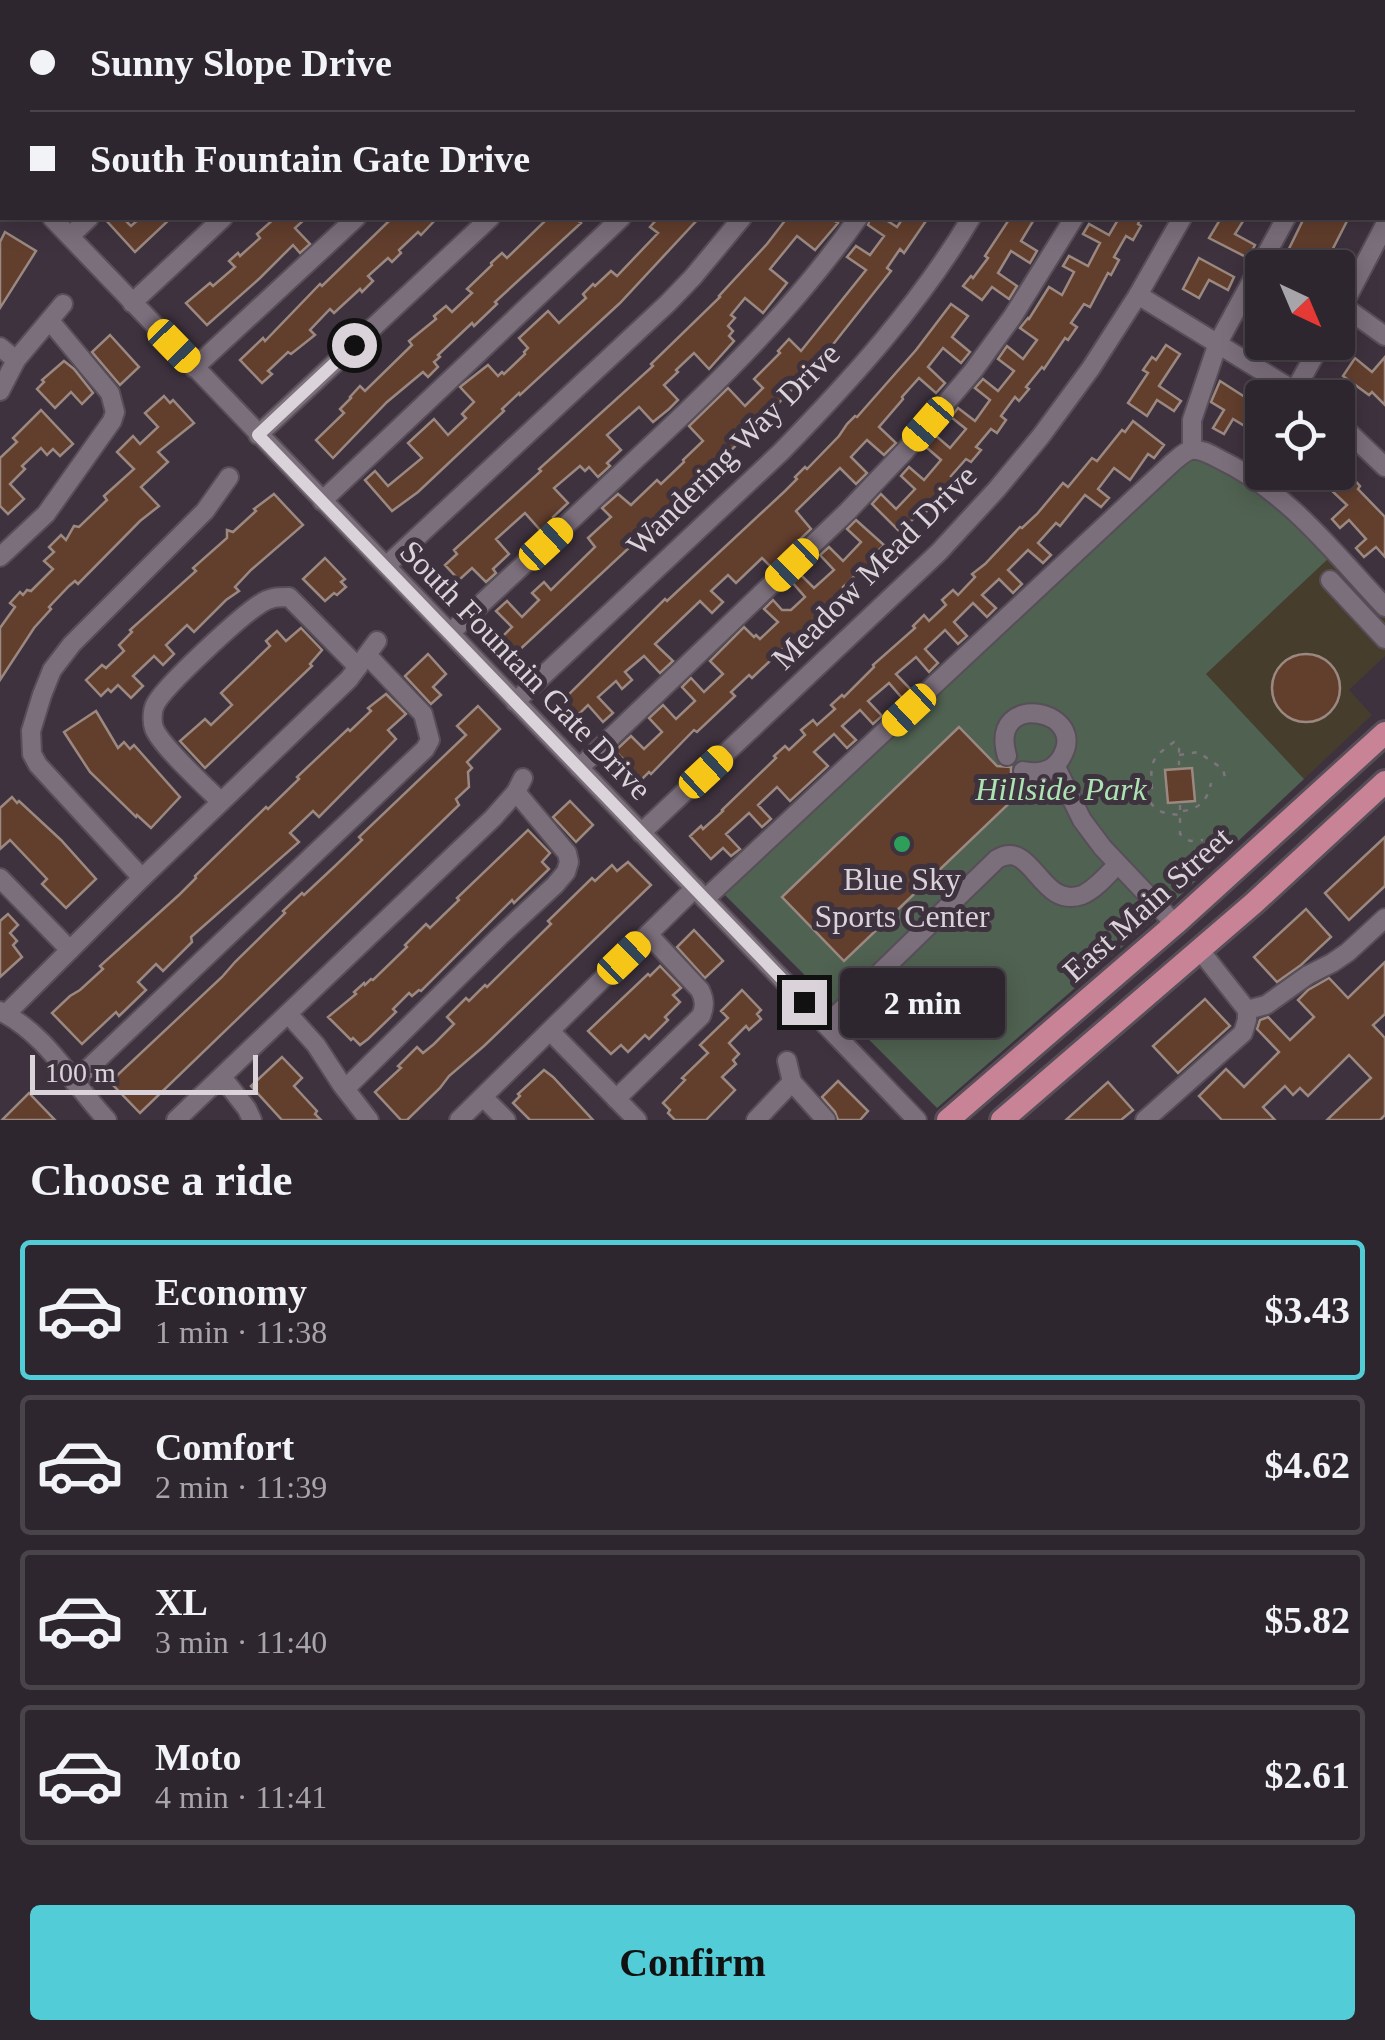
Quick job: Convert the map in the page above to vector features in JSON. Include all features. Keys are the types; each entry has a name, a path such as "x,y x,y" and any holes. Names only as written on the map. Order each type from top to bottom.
{"main road":[{"name":"East Main Street","path":"948,1120 1175,924 1385,734"},
{"name":"East Main Street","path":"1002,1120 1254,903 1385,782"},
{"path":"1175,924 1199,950"}],"street":[{"name":"South Fountain Gate Drive","path":"54,220 917,1120"},
{"path":"70,236 87,220"},
{"path":"132,303 221,220"},
{"path":"194,368 354,220"},
{"path":"258,435 488,220"},
{"path":"322,500 619,220"},
{"path":"386,566 668,302 740,220"},
{"path":"450,634 724,378 816,275 857,220"},
{"name":"Wandering Way Drive","path":"514,702 819,413 899,320 970,220"},
{"path":"579,768 905,451 984,357 1073,220"},
{"name":"Meadow Mead Drive","path":"641,833 940,552 1040,436 1091,368 1181,220"},
{"path":"1192,450 1192,420 1218,343 1285,220"},
{"path":"1355,283 1384,230"},
{"path":"1138,295 1278,380"},
{"path":"0,390 16,360 63,304"},
{"path":"1355,319 1385,336"},
{"path":"0,557 46,514 115,412 110,393 50,322"},
{"path":"0,348 16,360"},
{"path":"1355,438 1385,467"},
{"path":"459,1120 648,934 700,893 1172,462 1192,450 1228,464 1275,494 1385,608"},
{"path":"142,878 38,766 32,754 31,732 46,684 63,655 206,511 230,477"},
{"path":"1330,580 1385,639"},
{"path":"74,1082 425,749 430,740 422,714 367,654 290,597 262,602 155,704 153,726 161,739 221,802"},
{"path":"107,1120 48,1046 3,1013 349,679 367,654"},
{"path":"1007,756 1004,746 1009,726 1016,718 1036,712 1055,719 1065,737 1065,747 1055,766 1040,773 1023,771"},
{"path":"1055,766 1082,820 1175,924"},
{"path":"176,1120 492,818 519,785 567,853 570,862 566,872 345,1089"},
{"path":"826,1025 1006,853 1021,858 1057,895 1070,897 1092,890 1118,864"},
{"path":"0,878 70,950"},
{"path":"1247,1010 1266,1005 1332,963 1385,918"},
{"path":"616,1099 704,1009 700,990 648,934"},
{"path":"1145,1120 1243,1033 1247,1010 1199,950"},
{"path":"289,1015 316,1045 369,1120"},
{"path":"550,1031 637,1120"},
{"path":"787,1060 792,1082 826,1120"},
{"path":"222,1077 252,1120"},
{"path":"756,1120 792,1082"},
{"path":"483,1096 506,1120"}],"path":[{"path":"1180,766 1179,745 1174,742 1156,756 1150,768 1151,804 1162,814 1198,807 1211,783"},
{"path":"1179,755 1198,752 1223,769 1226,782"},
{"path":"1180,811 1179,830 1183,838 1203,840"}],"shaded area":[{"path":"1330,557 1385,615 1385,656 1349,690 1372,715 1304,779 1206,674"}],"green space":[{"name":"Hillside Park","path":"1189,461 1217,461 1245,478 1245,490 1263,490 1273,496 1330,557 1206,674 1304,779 1167,908 937,1108 721,891 1163,476"}],"building":[{"path":"106,220 125,220 131,226 138,220 169,220 135,252"},
{"path":"273,220 304,220 295,228 310,244 300,253 293,245 207,325 186,303 235,267 229,261 260,238 257,234"},
{"path":"390,220 435,220 399,250 401,253 392,262 388,258 368,276 373,281 362,292 360,289 334,313 330,309 310,330 315,335 291,354 288,352 268,371 272,374 262,383 240,360"},
{"path":"546,220 581,223 474,326 472,323 438,355 434,362 438,367 428,377 423,372 387,402 333,458 316,440 344,413 340,409 350,397 360,386 365,391 446,306 452,312 472,293 467,289 502,253 507,258"},
{"path":"656,220 697,220 620,303 519,393 418,492 392,511 365,480 375,471 388,486 422,458 408,443 434,419 448,435 466,418 462,414 474,402 460,387 488,365 498,376 504,374 528,348 519,338 548,311 559,323 586,298 583,294 593,284 611,271 617,276 658,233 650,227"},
{"path":"785,220 838,223 815,250 797,236 770,269 787,283 763,313 745,298 731,315 735,318 728,326 734,341 709,369 694,353 676,370 664,385 678,400 669,409 653,422 639,407 607,435 621,450 607,463 610,466 598,477 589,467 585,471 580,466 554,488 568,503 554,519 541,531 525,513 496,539 509,554 493,569 496,573 486,582 472,568 459,580 445,565 457,554 454,550 653,366"},
{"path":"869,220 886,220 897,227 902,220 927,220 904,253 900,249 887,268 891,271 816,366 691,490 514,655 499,640 512,627 496,611 507,601 522,617 539,600 532,593 544,582 551,590 595,547 588,538 611,517 602,508 618,494 631,505 657,480 661,484 703,441 689,426 728,388 745,406 763,388 754,379 789,339 801,351 866,270 847,257 856,246 870,255 884,236 868,225"},
{"path":"1009,220 1034,220 1021,241 1037,251 1030,263 1011,251 998,273 1017,286 1009,299 992,287 982,300 963,286 988,258 985,256"},
{"path":"1118,220 1140,220 1133,240 1126,236 1114,257 1119,260 1090,307 1084,304 1071,323 1077,327 1026,387 1029,389 1019,401 1015,397 1001,416 1006,420 997,433 991,429 976,447 981,450 971,462 966,459 951,476 956,480 946,492 900,532 872,504 881,494 896,509 915,489 901,476 909,467 924,480 941,460 926,447 935,435 950,448 966,429 951,417 958,408 975,421 990,400 975,388 983,379 998,391 1014,371 998,359 1007,346 1023,359 1037,340 1020,328 1049,287 1062,295 1074,272 1063,266 1069,256 1088,266 1100,243 1083,234 1089,224 1109,235"},
{"path":"1220,220 1244,220 1235,234 1255,245 1252,250 1245,250 1245,256 1209,238"},
{"path":"1303,220 1347,221 1332,250 1288,250"},
{"path":"5,232 36,251 0,308 0,242"},
{"path":"1199,258 1234,277 1228,290 1209,280 1199,298 1183,289"},
{"path":"951,304 968,316 952,337 970,352 961,363 943,348 928,367 945,383 936,393 919,378 902,397 879,427 896,443 884,455 867,440 851,457 867,473 856,484 840,468 796,511 811,529 771,567 762,558 736,583 728,575 711,591 723,602 712,613 700,601 655,644 673,661 660,673 644,656 625,672 632,680 622,689 616,681 598,697 613,713 603,722 588,705 575,718 561,702 665,599 807,469 916,350"},
{"path":"110,335 139,367 120,385 92,352"},
{"path":"1166,345 1180,354 1159,386 1181,401 1174,411 1157,400 1147,416 1128,403 1148,373 1143,370"},
{"path":"1385,357 1385,405 1372,392 1369,395 1355,385 1355,380 1343,376 1355,358 1372,372"},
{"path":"64,361 93,393 82,404 71,392 55,408 37,389"},
{"path":"1220,381 1245,397 1245,426 1233,419 1224,434 1213,428 1224,410 1211,402"},
{"path":"164,396 170,403 173,400 194,423 158,452 168,462 141,487 159,506 49,607 0,680 0,628 15,607 10,603 20,592 23,595 31,591 53,569 44,561 54,552 49,547 61,535 66,540 74,526 79,527 107,500 104,496 134,469 117,452 133,436 140,444 158,427 145,413"},
{"path":"41,410 73,444 60,456 53,449 47,455 41,448 22,466 25,469 10,484 24,499 8,514 0,506 0,458 17,442 13,438"},
{"path":"1133,421 1164,445 1154,458 1148,454 1130,480 1114,468 1098,489 1109,498 1101,507 1085,495 1060,526 1056,523 1038,543 1051,555 1043,563 1028,550 1008,570 1022,584 1013,593 999,579 982,595 996,608 987,617 973,603 954,622 967,636 958,644 945,630 925,649 938,663 929,672 916,657 896,674 911,690 902,698 889,683 868,701 882,716 873,724 860,710 842,726 856,740 847,748 834,734 814,752 828,766 790,801 777,787 758,805 771,819 762,827 749,813 726,834 740,849 731,856 723,848 711,859 690,836 723,811 785,746 789,750 805,735 801,730 813,720 817,725 835,709 831,705 844,697 924,615 929,621 946,605 942,600 953,590 958,595 975,577 972,574 1037,514 1063,483 1068,487 1092,458 1097,461"},
{"path":"1355,480 1358,489 1385,517 1385,557 1376,547 1364,557 1356,548 1366,539 1349,520 1340,528 1332,519 1347,505 1331,490 1355,490"},
{"path":"274,494 303,525 251,570 235,587 239,591 194,632 187,625 166,645 174,654 163,665 154,656 133,676 143,686 131,698 118,685 101,696 86,680 124,651 119,645 130,630 196,571 193,568 227,538 227,530 233,532"},
{"path":"856,520 884,545 870,559 874,564 864,575 860,571 843,587 847,591 752,678 749,675 731,692 735,696 637,784 623,769 628,764 615,751 631,736 644,749 662,732 649,718 663,705 676,719 695,701 682,687 691,678 704,692 723,674 710,661 744,627 760,639 778,622 764,609 773,600 782,610 791,610 805,597 792,582 800,574 814,588 834,570 820,555 829,547 843,561 861,542 847,529"},
{"path":"325,558 345,579 341,582 346,587 325,601 303,579"},
{"path":"301,628 322,650 312,666 205,768 180,741 205,719 211,725 232,705 221,693 270,646 266,641 277,631 286,641"},
{"path":"428,654 446,674 433,687 441,695 431,704 405,676"},
{"path":"1306,654 1319,656 1330,664 1338,675 1338,701 1330,712 1319,720 1306,722 1293,720 1282,712 1274,701 1272,688 1274,675 1282,664 1293,656"},
{"path":"386,694 406,714 388,730 396,739 319,817 313,811 290,833 299,842 191,937 192,942 163,971 156,964 138,982 146,990 82,1044 52,1013 103,969 100,966"},
{"path":"478,706 500,729 467,762 472,768 468,772 469,787 456,799 459,805 140,1113 110,1082 466,735 457,726"},
{"path":"96,711 118,748 124,742 130,749 134,745 180,797 151,828 90,772 64,732"},
{"name":"Blue Sky Sports Center","path":"959,727 997,766 1011,767 1012,781 1022,791 844,961 782,897"},
{"path":"1192,768 1195,801 1168,803 1165,770"},
{"path":"12,797 61,840 96,879 66,908 42,884 47,879 10,840 0,849 0,808"},
{"path":"570,801 593,825 576,842 553,817"},
{"path":"528,830 550,853 542,862 549,869 514,903 512,900 421,991 412,996 409,993 368,1039 360,1045 351,1040 328,1017 364,983 373,980 426,924 430,928"},
{"path":"1385,837 1385,886 1349,920 1325,893"},
{"path":"628,862 651,885 407,1120 401,1120 375,1092 417,1047 423,1053 434,1044 454,1024 447,1017 466,998 469,1001 487,987 592,878 595,881 612,865 617,871"},
{"path":"1306,909 1331,937 1277,982 1254,957"},
{"path":"8,914 18,925 10,933 22,957 0,977 0,921"},
{"path":"694,930 723,961 705,978 677,947"},
{"path":"1385,962 1385,1014 1373,1025 1385,1038 1385,1115 1380,1120 1327,1120 1371,1078 1349,1055 1308,1096 1300,1088 1293,1095 1285,1086 1263,1107 1275,1120 1222,1120 1199,1096 1226,1069 1244,1087 1279,1052 1257,1029 1260,1020 1268,1017 1290,1040 1314,1017 1298,1000 1308,990 1329,978 1348,998"},
{"path":"660,966 681,988 673,995 680,1002 649,1039 645,1035 628,1052 621,1045 611,1054 588,1031"},
{"path":"742,990 761,1010 757,1014 761,1019 749,1030 746,1026 729,1043 739,1054 733,1060 736,1064 722,1077 735,1090 706,1120 675,1120 663,1103 708,1053 700,1045 728,1018 721,1011"},
{"path":"1205,999 1230,1026 1178,1073 1153,1046"},
{"path":"282,1057 302,1078 294,1086 321,1120 282,1120 251,1086"},
{"path":"544,1070 593,1120 530,1120 513,1103"},
{"path":"838,1081 868,1111 860,1120 838,1120 822,1097"},
{"path":"1108,1082 1133,1110 1121,1120 1066,1120"},
{"path":"29,1093 55,1120 2,1120"}],"place":[{"name":"Blue Sky Sports Center","path":"902,844"}],"route":[{"path":"354,345 258,435 804,1002"}]}
